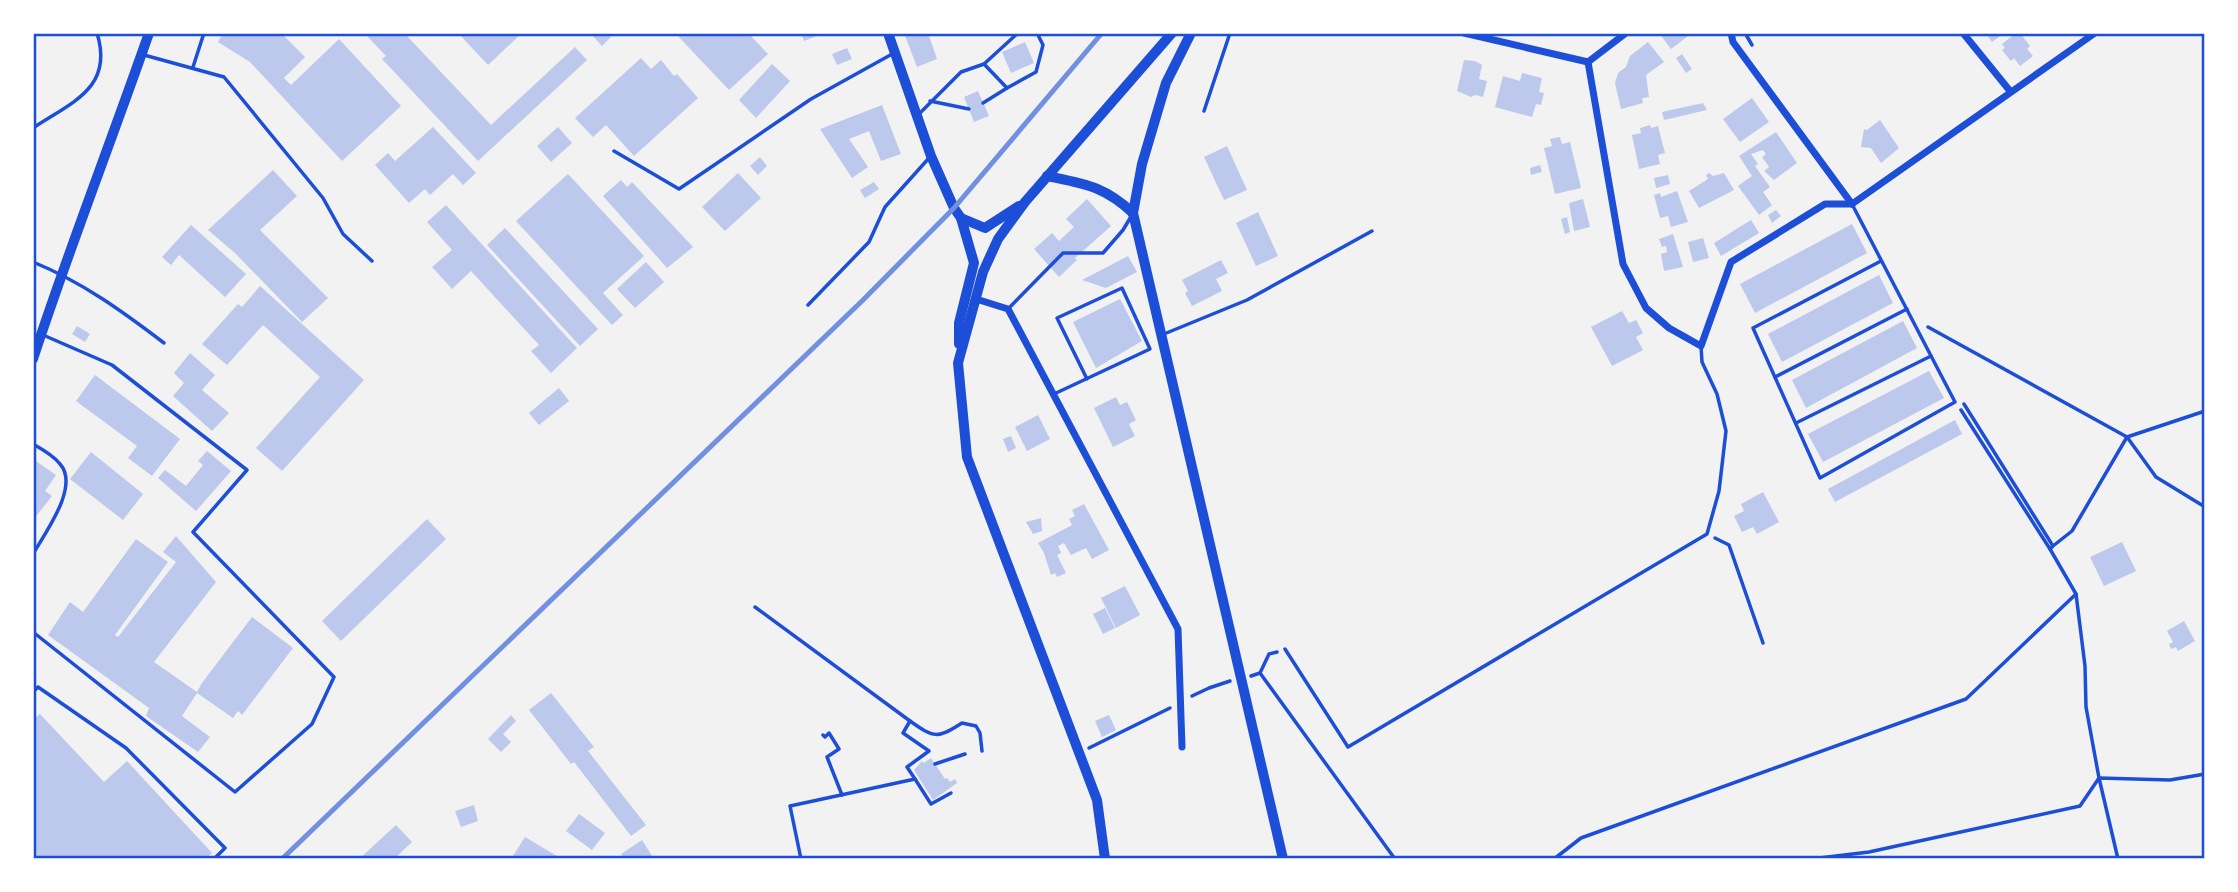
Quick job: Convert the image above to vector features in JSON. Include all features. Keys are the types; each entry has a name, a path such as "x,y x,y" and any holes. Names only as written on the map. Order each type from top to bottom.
{"street":[{"path":"33,359 61,273 149,33"},
{"path":"888,33 931,156 961,218 974,263 960,323 958,363 967,457 1097,800 1105,859"},
{"path":"958,363 983,272 998,239 1025,202 1172,33"},
{"path":"1191,33 1166,83 1142,164 1133,213 1283,859"},
{"path":"1464,33 1588,62"},
{"path":"1588,62 1626,33"},
{"path":"1731,33 1733,42 1852,204"},
{"path":"1963,33 2010,91"},
{"path":"1588,62 1623,264 1646,308 1669,328 1701,346 1731,262 1825,204 1852,204 2095,33"},
{"path":"1047,176 1092,185 1116,197 1133,213"},
{"path":"961,218 985,228 1025,202"},
{"path":"975,299 1008,309 1178,629 1182,747"}],"lane":[{"path":"33,128 91,90 102,63 97,33"},
{"path":"193,67 204,33"},
{"path":"917,115 961,72 984,64 1018,33"},
{"path":"983,103 1036,72 1042,45 1037,33"},
{"path":"1204,111 1230,33"},
{"path":"614,151 680,189 811,99 896,52"},
{"path":"142,54 224,77 323,198 343,233 372,261"},
{"path":"984,64 1007,88"},
{"path":"930,101 969,109"},
{"path":"808,305 869,242 884,207 931,156"},
{"path":"1852,204 1955,402 1821,478 1753,328 1881,261"},
{"path":"1008,309 1063,253 1103,253 1124,230 1133,213"},
{"path":"1162,335 1247,300 1372,231"},
{"path":"33,262 61,273 111,302 164,343"},
{"path":"1053,395 1087,379 1150,349 1122,288 1057,318 1087,379"},
{"path":"1775,377 1907,309"},
{"path":"33,632 235,792 312,724 334,677 193,532 247,470 112,365 41,335"},
{"path":"1285,649 1348,747 1707,534 1719,491 1726,431 1717,394 1702,362 1701,346"},
{"path":"1796,423 1931,356"},
{"path":"33,444 62,465 66,482 64,498 33,554"},
{"path":"33,692 38,687 126,748 225,848 214,859"}],"path":[{"path":"1928,335 1923,324 2127,437 2156,477 2205,507"},
{"path":"1961,399 2051,547 2076,594 2085,666 2086,707 2118,859"},
{"path":"1955,402 2051,547"},
{"path":"2051,547 2072,531 2127,437 2205,411"},
{"path":"1707,534 1729,545 1763,643"},
{"path":"1554,859 1581,838 1966,699 2076,594"},
{"path":"755,607 931,735 944,735 962,723 976,726 982,751"},
{"path":"1079,753 1209,688 1260,673 1269,654 1285,649"},
{"path":"1260,673 1395,859"},
{"path":"911,722 903,733 929,751 907,767 931,804 951,793"},
{"path":"823,735 825,737 829,733 839,748 827,757 842,795"},
{"path":"935,764 965,754"},
{"path":"2099,778 2170,780 2205,774"},
{"path":"1811,859 1869,852 2080,806 2099,778"},
{"path":"801,859 790,806 915,779"}],"building":[{"path":"223,33 281,33 305,57 284,78 291,85 339,39 401,106 342,161 250,62 218,42"},
{"path":"364,33 409,33 407,36 491,125 575,47 587,60 478,161 382,59 386,56"},
{"path":"458,33 522,33 488,65"},
{"path":"590,33 615,33 602,46"},
{"path":"675,33 748,33 768,54 729,90"},
{"path":"801,33 824,33 804,41"},
{"path":"904,33 928,33 937,59 917,67"},
{"path":"1659,33 1692,33 1671,49"},
{"path":"2004,33 1992,42 1987,35"},
{"path":"2020,33 2030,46 2027,49 2033,56 2020,66 2014,58 2011,61 2002,50 2005,48 2002,44"},
{"path":"1025,42 1034,63 1011,73 1002,52"},
{"path":"1648,42 1664,62 1646,75 1649,97 1642,98 1643,103 1621,109 1615,83 1618,73 1626,67 1630,56"},
{"path":"847,48 852,59 837,65 832,54"},
{"path":"1682,54 1692,69 1686,73 1676,58"},
{"path":"641,58 651,69 661,60 698,98 634,156 606,125 593,137 575,118"},
{"path":"1464,60 1482,65 1479,79 1487,81 1483,97 1471,97 1457,91"},
{"path":"772,64 790,81 756,118 739,100"},
{"path":"1522,73 1542,78 1539,92 1544,93 1541,105 1536,104 1532,117 1495,107 1503,76 1520,81"},
{"path":"978,91 989,116 974,122 964,97"},
{"path":"1752,98 1769,122 1740,142 1723,119"},
{"path":"1703,103 1707,110 1664,120 1662,112"},
{"path":"882,105 901,154 881,161 869,131 849,139 868,167 852,178 820,129"},
{"path":"1880,120 1899,148 1881,163 1871,148 1861,147 1864,129 1867,130"},
{"path":"1650,125 1651,128 1658,126 1665,153 1658,155 1660,164 1639,169 1632,135 1641,133 1640,128"},
{"path":"433,127 476,173 463,185 453,174 430,195 425,189 409,203 375,165 388,153 395,161"},
{"path":"558,127 572,143 551,162 537,146"},
{"path":"1776,132 1797,163 1774,180 1764,171 1769,167 1762,157 1766,154 1763,150 1751,154 1758,164 1755,166 1770,187 1763,192 1772,205 1759,215 1738,186 1752,176 1739,156"},
{"path":"1560,137 1562,144 1570,142 1581,188 1555,194 1544,148 1552,146 1550,139"},
{"path":"1227,146 1247,190 1224,200 1204,157"},
{"path":"760,157 767,166 758,175 750,166"},
{"path":"1540,165 1542,172 1531,175 1530,168"},
{"path":"273,170 297,196 260,230 328,298 302,322 235,253 208,230"},
{"path":"738,173 761,198 725,231 702,207"},
{"path":"1709,173 1713,176 1724,173 1734,190 1699,208 1689,191 1708,179 1706,175"},
{"path":"568,174 644,256 603,293 623,315 612,325 516,221"},
{"path":"1668,175 1670,184 1656,188 1654,178"},
{"path":"621,180 627,187 632,182 693,247 667,268 603,196"},
{"path":"874,182 879,189 865,198 860,190"},
{"path":"1677,191 1688,222 1671,227 1668,216 1660,218 1654,195 1660,193 1661,197"},
{"path":"1087,199 1111,226 1075,258 1077,260 1059,277 1034,249 1052,233 1059,241 1074,227 1066,219"},
{"path":"1583,199 1590,227 1574,231 1569,203"},
{"path":"446,205 577,348 551,373 531,351 539,345 471,271 452,289 432,267 452,250 427,222"},
{"path":"1776,210 1781,216 1772,223 1768,215"},
{"path":"1258,212 1278,256 1256,266 1236,223"},
{"path":"1567,217 1570,232 1565,234 1561,219"},
{"path":"1751,220 1759,233 1721,256 1714,243"},
{"path":"1852,224 1867,253 1755,313 1740,284"},
{"path":"191,225 246,274 225,297 179,255 171,265 162,257"},
{"path":"505,228 598,329 580,346 487,245"},
{"path":"1673,234 1683,267 1664,271 1661,254 1667,252 1666,246 1662,247 1659,239"},
{"path":"1703,238 1709,258 1693,262 1688,242"},
{"path":"1128,256 1137,272 1106,288 1082,280"},
{"path":"1221,260 1228,273 1216,279 1222,291 1192,306 1182,280"},
{"path":"646,262 664,282 635,308 617,289"},
{"path":"1879,275 1893,303 1782,362 1768,334"},
{"path":"260,286 364,380 282,471 256,448 320,377 263,325 227,365 202,344 238,304 242,307"},
{"path":"1120,299 1142,341 1096,368 1073,322"},
{"path":"1622,311 1629,323 1636,320 1643,333 1636,337 1643,350 1612,366 1591,327"},
{"path":"1903,321 1917,348 1806,408 1792,380"},
{"path":"77,326 90,334 85,342 72,334"},
{"path":"190,353 215,375 202,390 229,413 212,431 173,396 184,383 174,373"},
{"path":"1929,371 1944,398 1823,462 1808,434"},
{"path":"95,375 180,439 152,476 128,458 137,446 76,401"},
{"path":"559,388 569,401 539,425 529,413"},
{"path":"1116,397 1120,405 1127,402 1136,420 1129,424 1135,436 1113,447 1094,408"},
{"path":"1038,415 1050,439 1027,451 1015,427"},
{"path":"1955,420 1962,434 1835,502 1828,489"},
{"path":"1011,436 1016,448 1008,452 1003,439"},
{"path":"207,451 231,471 196,511 158,478 165,470 186,486 203,465 198,461"},
{"path":"91,452 143,494 123,520 70,479"},
{"path":"33,459 56,475 45,491 52,496 33,520"},
{"path":"1763,492 1779,522 1757,534 1753,527 1742,532 1734,516 1744,511 1741,504"},
{"path":"1084,504 1109,550 1092,559 1086,548 1071,555 1064,543 1058,546 1061,553 1057,555 1066,573 1057,577 1055,573 1051,575 1038,543 1072,525 1069,519 1075,516 1072,510"},
{"path":"1041,518 1042,531 1033,534 1026,522"},
{"path":"427,519 446,539 341,641 322,621"},
{"path":"176,536 216,582 154,662 197,692 252,617 293,648 242,715 238,711 233,718 197,693 182,716 210,737 198,752 146,716 149,708 48,635 70,602 83,612 136,539 168,562 115,635 118,637 176,562 163,552"},
{"path":"2122,542 2136,571 2104,586 2090,557"},
{"path":"1125,586 1140,615 1116,628 1101,598"},
{"path":"1105,608 1115,628 1103,634 1093,614"},
{"path":"2184,621 2195,641 2178,651 2176,647 2171,649 2169,644 2173,642 2167,631"},
{"path":"551,693 594,747 588,751 646,825 631,836 574,762 571,764 529,710"},
{"path":"40,714 104,782 127,761 212,853 206,859 33,859 33,720"},
{"path":"511,715 516,721 503,734 511,742 501,752 488,739"},
{"path":"1109,715 1116,730 1102,737 1095,721"},
{"path":"931,758 945,779 950,782 955,779 957,783 933,800 914,770 922,761 924,763"},
{"path":"474,805 478,821 461,827 455,811"},
{"path":"579,814 605,833 592,850 566,831"},
{"path":"396,825 412,842 394,859 359,859"},
{"path":"525,837 562,859 511,859"},
{"path":"642,840 654,859 625,859 621,854"}],"railway":[{"path":"282,859 863,300 954,208 1102,33"}]}
